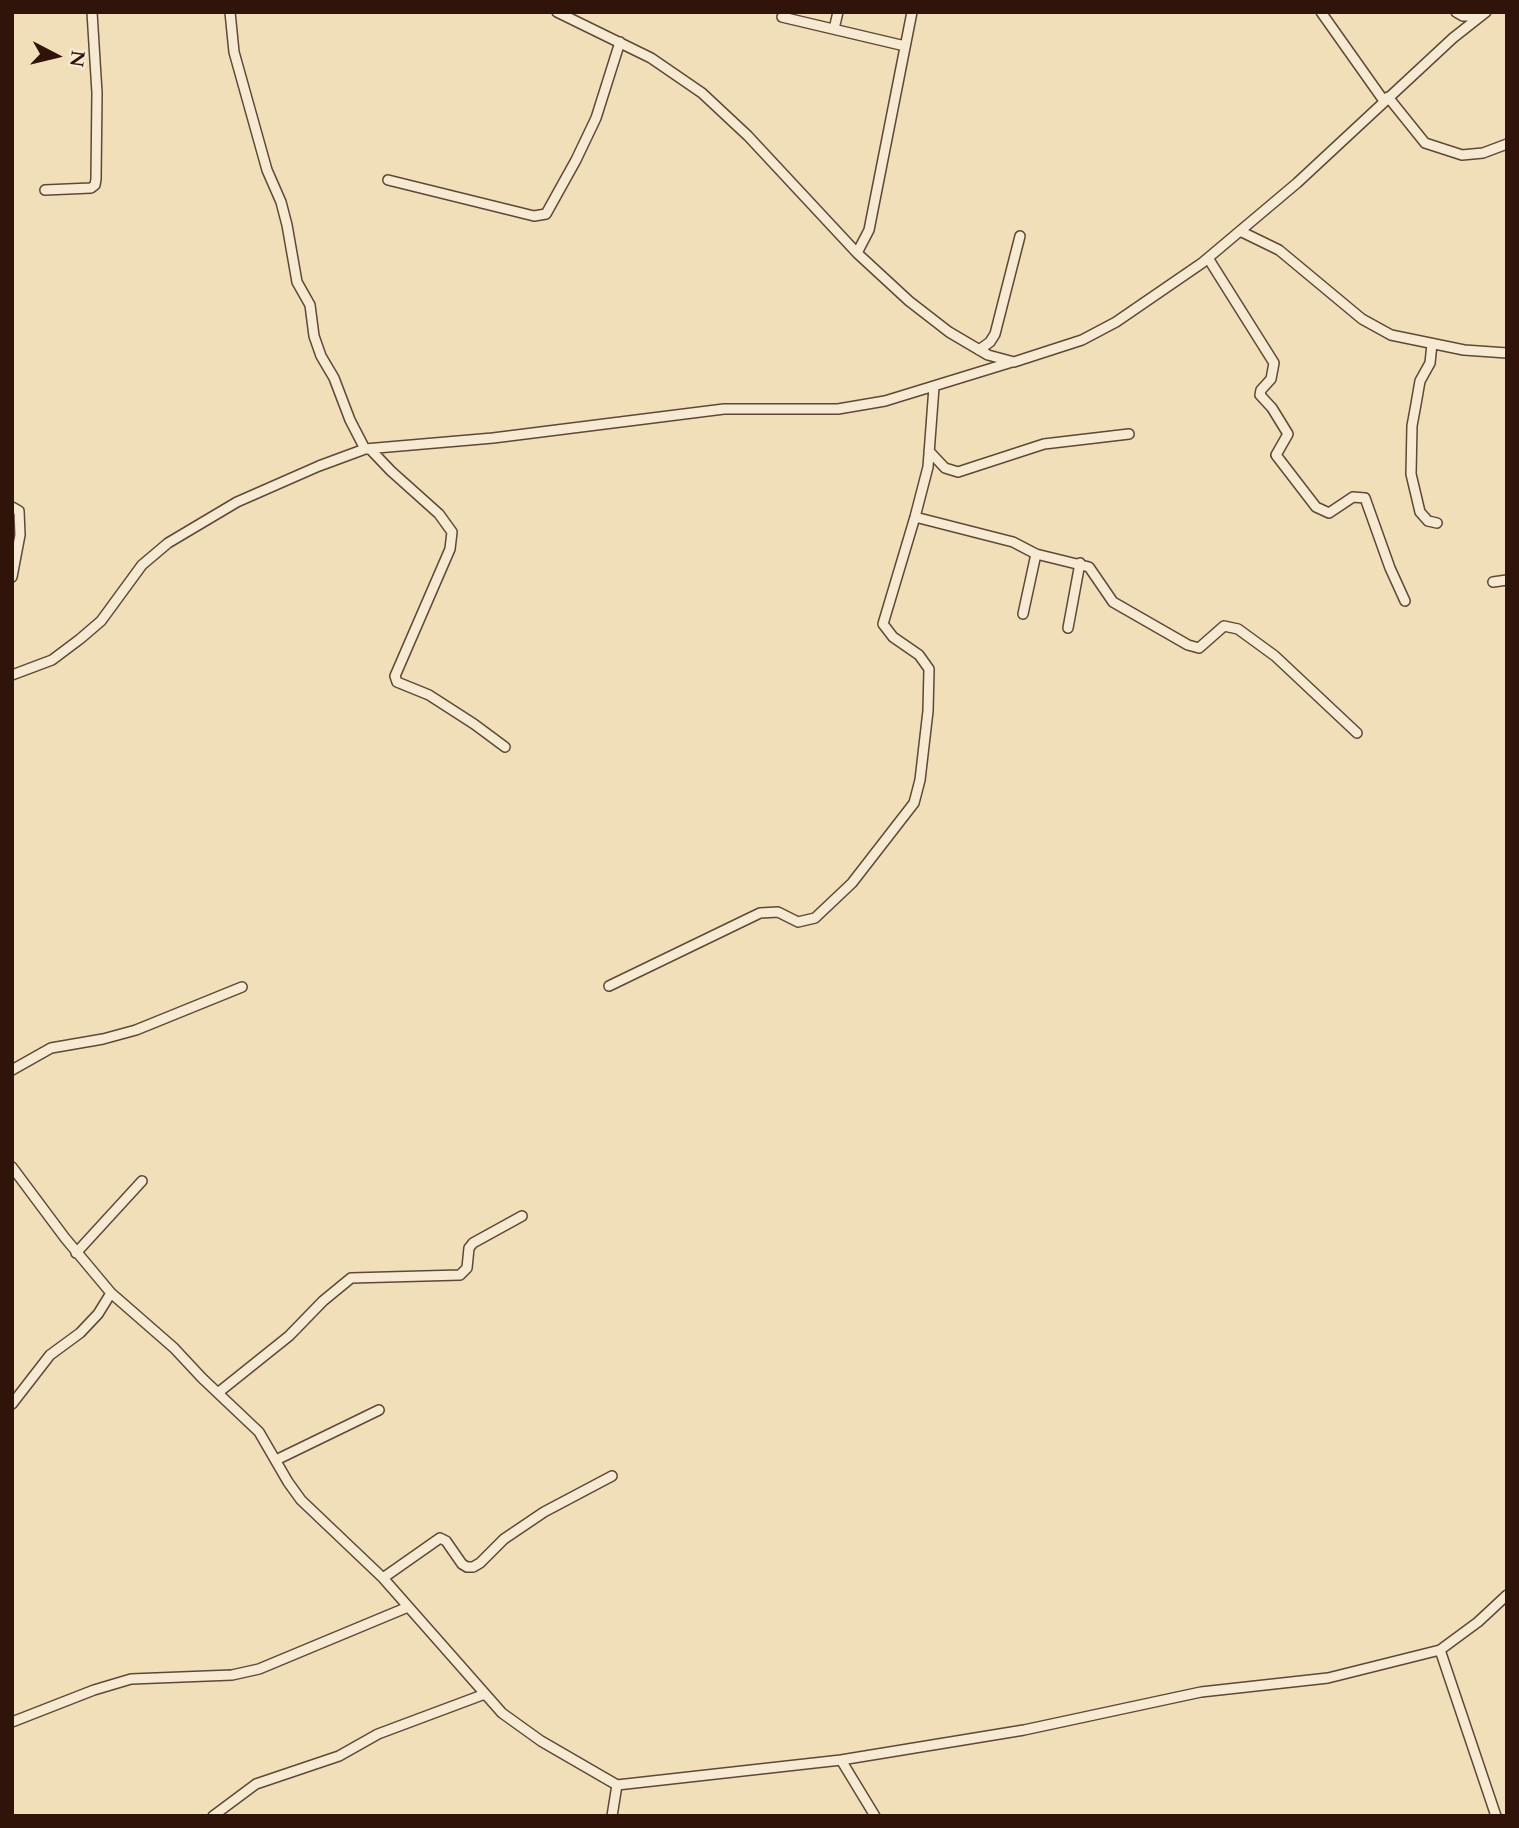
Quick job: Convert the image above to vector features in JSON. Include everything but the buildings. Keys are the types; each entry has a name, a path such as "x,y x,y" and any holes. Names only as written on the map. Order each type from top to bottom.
{"street":[{"path":"45,190 91,188 96,179 97,93 92,12"},
{"path":"230,12 234,52 267,170 281,202 297,282 310,305 314,336 321,356 334,379 349,420 368,449 439,514 452,532 450,549 395,677 397,682 429,695 466,718 505,747"},
{"path":"557,12 620,42 682,79 725,113 857,253 929,317 979,350 1014,362"},
{"path":"834,29 838,12"},
{"path":"857,253 869,230 912,12"},
{"path":"1321,12 1386,98 1425,144 1462,155 1483,153 1507,145"},
{"path":"1456,12 1463,16 1484,14"},
{"path":"12,675 52,660 80,639 101,621 142,565 169,543 237,502 319,466 368,449 493,438 724,409 838,409 885,401 1082,340 1152,298 1242,232 1386,98 1484,14"},
{"path":"782,17 905,46"},
{"path":"388,180 534,216 546,214 596,118 620,42"},
{"path":"1242,232 1279,250 1349,309 1391,335 1464,350 1507,352"},
{"path":"979,350 990,342 995,334 1020,236"},
{"path":"1208,258 1274,363 1271,379 1261,390 1260,396 1272,408 1288,434 1276,455 1316,507 1329,513 1353,497 1365,498 1405,601"},
{"path":"1432,344 1430,363 1420,381 1412,426 1411,474 1420,512 1428,521 1437,523"},
{"path":"609,986 760,913 778,912 797,922 816,918 852,883 911,809 920,780 928,711 929,669 919,655 893,637 883,624 915,517 929,451 934,387"},
{"path":"929,451 945,468 958,472 1044,444 1129,434"},
{"path":"12,507 19,511 20,535 12,577"},
{"path":"915,517 1013,542 1036,554 1080,563 1092,569 1113,602 1188,645 1199,648 1224,626 1242,631 1275,656 1357,733"},
{"path":"1023,614 1036,554"},
{"path":"1068,628 1080,563"},
{"path":"1493,582 1507,580"},
{"path":"12,1070 51,1048 136,1030 242,987"},
{"path":"12,1167 76,1253 111,1293 146,1321 259,1432 301,1500 383,1578 502,1713 541,1741 617,1785 841,1760 1024,1730 1201,1692 1328,1678 1440,1650 1478,1622 1507,1595"},
{"path":"76,1253 142,1181"},
{"path":"219,1392 289,1336 323,1301 351,1278 460,1275 467,1268 469,1248 473,1243 522,1216"},
{"path":"12,1404 50,1355 80,1333 98,1314 111,1293"},
{"path":"276,1460 379,1410"},
{"path":"383,1578 440,1538 462,1563 473,1567 504,1539 544,1512 612,1476"},
{"path":"12,1722 94,1690 131,1679 232,1675 260,1669 408,1607"},
{"path":"1440,1650 1496,1816"},
{"path":"213,1816 256,1784 339,1756 378,1734 485,1694"},
{"path":"841,1760 875,1816"},
{"path":"612,1816 617,1785"}]}
